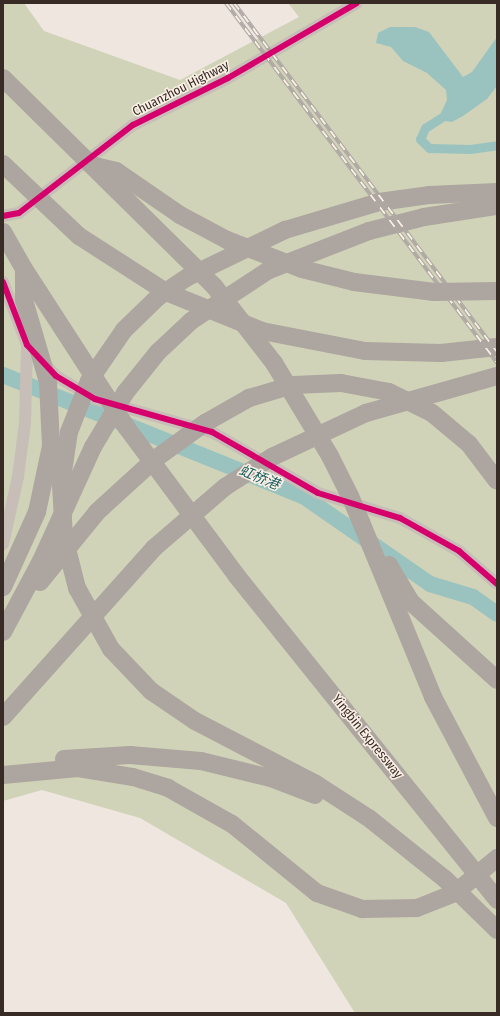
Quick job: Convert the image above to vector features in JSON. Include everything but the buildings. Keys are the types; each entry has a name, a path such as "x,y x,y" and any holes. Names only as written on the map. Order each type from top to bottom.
{"highway":[{"path":"3,78 192,262 255,336 309,418 350,496 442,714 497,818"},
{"path":"3,164 79,236 166,292 262,331 365,351 434,353 497,347"},
{"path":"95,166 116,171 169,208 222,237 302,269 407,290 497,291"},
{"path":"497,192 379,202 285,230 188,277 153,301 124,330 88,381 69,432 61,485 64,537 77,588 111,649 151,691 195,721 348,804 420,858 497,930"},
{"path":"3,632 24,594 93,447 125,393 158,352 191,321 268,270 322,247 389,225 497,206"},
{"name":"Yingbin Expressway","path":"3,232 24,268 127,428 236,575 497,900"},
{"path":"3,587 37,512 51,446 48,382 24,300 24,268"},
{"path":"3,717 154,548 225,487 272,457 366,414 497,376"},
{"path":"24,594 37,586 97,512 155,459 204,423 256,395 293,385 342,383 389,392 432,413 469,444 497,481"},
{"path":"361,522 373,532 411,602 497,680"},
{"path":"42,769 55,760 83,757 178,758 248,771 332,803 348,804"},
{"path":"3,775 42,769 115,773 185,795 232,824 317,893 362,909 417,908 455,894 497,858"}],"street":[{"name":"Chuanzhou Highway","path":"3,216 19,213 133,125 228,78 357,3"},
{"path":"3,282 27,345 28,368 26,415 18,477 3,544"},
{"path":"27,345 56,376 95,399 212,432 318,493 400,518 460,551 497,584"}],"green space":[{"path":"3,3 24,3 44,31 180,80 299,17 288,3 497,3 497,1013 355,1013 286,903 140,818 42,790 3,801"}],"water":[{"path":"390,27 415,27 429,32 463,77 472,72 497,37 497,86 487,99 463,116 452,122 445,121 440,115 447,100 446,90 427,73 403,61 391,47 376,43 378,33"}],"waterway":[{"path":"442,117 425,128 420,139 429,148 470,149 497,145"},
{"name":"虹桥港","path":"3,375 303,496 430,584 473,597 497,614"}],"railway":[{"path":"226,3 497,363"},
{"path":"234,3 497,352"}],"cycle path":[{"path":"3,216 19,213 133,125 228,78 357,3"},
{"path":"3,282 27,345 56,376 95,399 212,432 318,493 400,518 459,551 497,584"}]}
